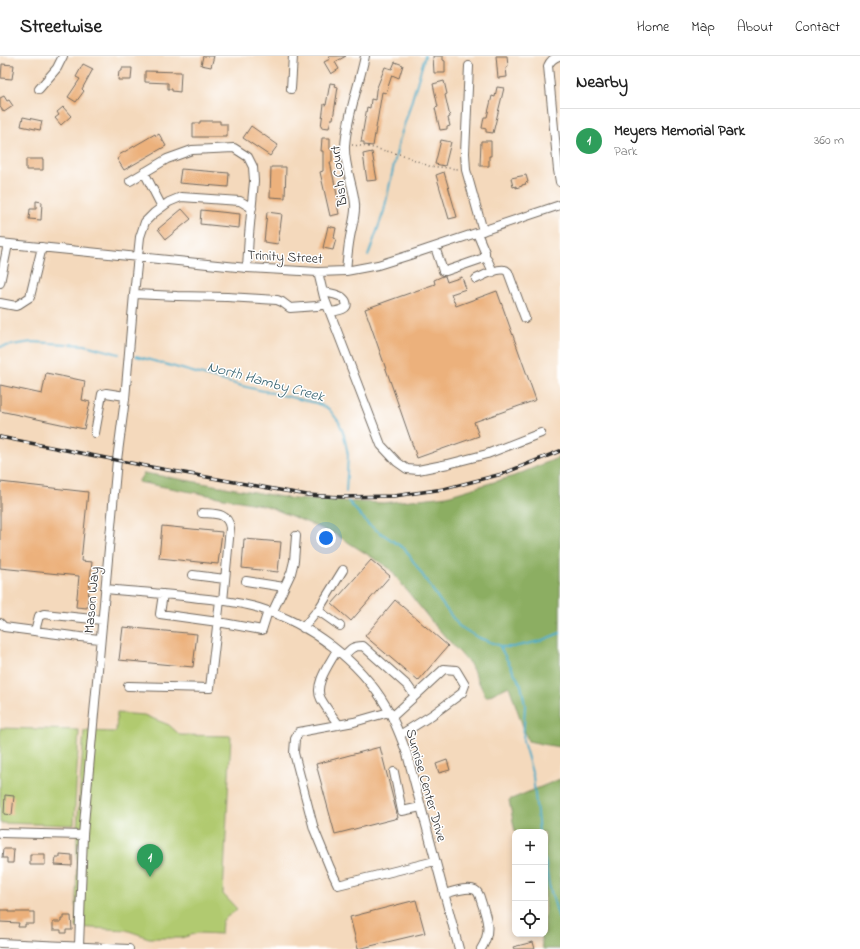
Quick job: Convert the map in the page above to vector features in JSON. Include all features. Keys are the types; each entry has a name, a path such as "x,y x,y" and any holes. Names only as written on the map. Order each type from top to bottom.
{"street":[{"path":"39,89 57,68 63,56"},
{"path":"291,89 293,56"},
{"name":"Bish Court","path":"346,271 355,205 346,162 347,126 365,56"},
{"path":"559,56 554,58 548,66 560,182"},
{"path":"469,66 465,153 466,168 485,257 493,272"},
{"path":"130,181 167,158 192,150 234,148 248,158 253,167 254,181 247,268"},
{"path":"144,172 162,207"},
{"name":"Mason Way","path":"79,946 83,835 117,460 125,396 140,237 145,222 154,213 169,202 181,197 240,201 252,208"},
{"name":"Trinity Street","path":"4,244 247,268 318,272 346,271 378,265 560,205"},
{"path":"0,283 4,244"},
{"path":"435,247 443,271 485,257"},
{"path":"0,302 16,306 30,297 42,248"},
{"path":"476,279 504,269 508,272 525,318"},
{"path":"318,272 326,304 381,445 397,462 407,469 418,470 448,464 487,454 541,433"},
{"path":"323,292 346,300 346,307 342,310 330,312"},
{"path":"134,294 276,300 282,302 290,308 326,304"},
{"path":"95,433 102,394 106,393 125,396"},
{"path":"128,686 210,688 225,579 230,522 222,515 202,513"},
{"path":"163,594 160,614 262,630 291,573 294,561 296,536"},
{"path":"303,628 316,612 343,570"},
{"path":"193,575 225,579"},
{"path":"246,582 284,586"},
{"name":"Sunrise Center Drive","path":"105,589 222,600 251,606 270,612 285,618 326,641 360,672 374,688 390,714 407,754 459,949"},
{"path":"316,612 320,612 340,626"},
{"path":"35,631 39,616 44,614 102,620"},
{"path":"0,623 4,627 80,638 100,639"},
{"path":"344,656 355,646 363,646 408,686 415,696"},
{"path":"337,650 323,674 318,690 320,698 340,725"},
{"path":"400,735 432,715 462,693 465,685 456,670 444,669 415,696 390,714 299,732 295,739 294,753 314,829 338,886 435,861"},
{"path":"394,772 402,811 421,807"},
{"path":"0,833 83,835"},
{"path":"444,894 468,889 475,890 479,894 488,922 485,942 481,949"},
{"path":"0,943 128,949"}],"path":[{"path":"346,144 369,147 403,155 429,166 455,169 466,168"}],"green space":[{"path":"560,457 560,747 528,741 509,686 486,697 470,664 432,622 389,568 335,534 267,506 138,482 144,473 294,499 383,503 447,496 514,476"},
{"path":"117,713 144,715 169,725 180,735 231,736 223,894 237,909 222,921 221,934 198,933 181,938 149,938 126,930 76,927 77,828 84,731 116,732"},
{"path":"0,728 79,730 74,825 0,823"},
{"path":"560,779 560,949 543,949 541,937 548,937 548,829 514,829 509,800"}],"building":[{"path":"203,56 214,56 211,67 201,65"},
{"path":"329,56 346,56 335,62 339,69 331,74 324,62 330,59"},
{"path":"433,56 443,56 443,60 445,61 445,73 434,73"},
{"path":"496,56 507,56 507,77 498,78"},
{"path":"395,62 403,65 399,78 392,75 386,93 382,92 373,146 364,145 364,142 361,142 367,107 370,108 371,99 375,100 376,90 385,67 392,69"},
{"path":"2,64 14,65 12,79 1,78"},
{"path":"83,64 93,69 82,89 84,91 76,102 68,97 80,79 76,77"},
{"path":"122,68 132,68 131,80 118,80 119,71 122,71"},
{"path":"145,71 181,72 180,92 168,89 168,83 145,82"},
{"path":"444,81 447,94 445,95 450,117 448,118 450,126 447,127 447,129 440,130 435,108 438,107 433,84"},
{"path":"330,83 336,84 335,86 338,87 333,119 331,119 329,128 321,127 324,104 326,105"},
{"path":"497,87 504,88 493,133 486,132 486,129 482,128 484,117 487,117 492,96 495,97"},
{"path":"4,96 13,106 4,112 0,107 0,98"},
{"path":"63,107 71,116 61,125 55,118 59,115 57,112"},
{"path":"23,117 42,121 40,130 21,126"},
{"path":"200,121 220,121 220,124 227,124 227,137 193,137 193,123 200,123"},
{"path":"251,126 278,145 270,156 243,138"},
{"path":"155,134 156,136 159,134 166,146 124,170 117,159 120,157 119,155"},
{"path":"322,138 330,138 332,162 330,162 339,204 337,204 339,214 330,216 320,172 323,171 323,151 321,151"},
{"path":"441,140 451,142 445,166 435,164"},
{"path":"481,141 491,141 489,166 480,166"},
{"path":"372,152 377,180 367,181 363,154"},
{"path":"26,159 43,159 43,170 26,170"},
{"path":"271,167 286,167 285,198 270,197"},
{"path":"181,169 229,173 228,187 179,183"},
{"path":"444,172 457,217 449,219 436,175"},
{"path":"526,175 528,182 525,183 526,184 516,188 516,186 513,187 511,178"},
{"path":"36,201 42,202 41,220 29,219 30,209 36,209"},
{"path":"182,209 191,219 166,239 158,229"},
{"path":"201,210 240,214 239,228 200,224"},
{"path":"267,212 282,214 278,244 264,242"},
{"path":"328,226 336,228 334,238 336,239 333,250 323,248"},
{"path":"445,276 447,282 462,277 466,289 451,294 456,306 497,291 536,400 474,422 479,436 417,458 365,309 435,284 434,280"},
{"path":"46,373 85,381 82,400 90,402 84,429 0,411 0,385 42,394"},
{"path":"0,482 88,492 81,561 92,562 87,608 76,607 79,576 0,568"},
{"path":"162,526 222,532 218,564 159,558"},
{"path":"244,539 281,542 278,572 242,568"},
{"path":"371,560 390,576 351,621 332,604"},
{"path":"395,600 448,646 418,681 365,636"},
{"path":"123,627 197,634 193,667 119,660"},
{"path":"380,747 398,818 335,834 316,764"},
{"path":"447,760 450,770 439,773 436,764"},
{"path":"5,795 14,796 12,815 4,814"},
{"path":"3,849 14,849 13,863 7,863 7,858 2,858"},
{"path":"30,854 45,854 45,865 30,865"},
{"path":"60,854 72,855 72,866 55,865 56,857 60,857"},
{"path":"416,900 425,933 358,949 350,917"},
{"path":"0,910 9,910 9,912 34,912 34,924 25,924 25,927 18,927 19,923 0,922"},
{"path":"64,916 71,916 72,930 66,930 66,933 61,933 61,930 53,930 53,922 61,922 61,919 64,919"},
{"path":"533,942 535,949 514,949 513,947"}],"waterway":[{"path":"368,256 384,211 399,141 425,56"},
{"name":"North Hamby Creek","path":"0,347 32,342 85,345 119,354"},
{"name":"North Hamby Creek","path":"136,356 242,386 316,403 329,409 339,422 344,435 348,455 346,492"},
{"name":"North Hamby Creek","path":"348,501 369,525 405,549 440,601 459,626 477,637 503,647 513,647 540,641 560,633"},
{"path":"500,647 521,685 525,705 523,741 533,776 539,829"},
{"path":"546,865 549,885 560,922"}],"railway":[{"path":"0,437 151,467 307,495 341,497 394,496 444,489 502,474 560,451"}],"place":[{"name":"Meyers Memorial Park","path":"150,877"}]}
